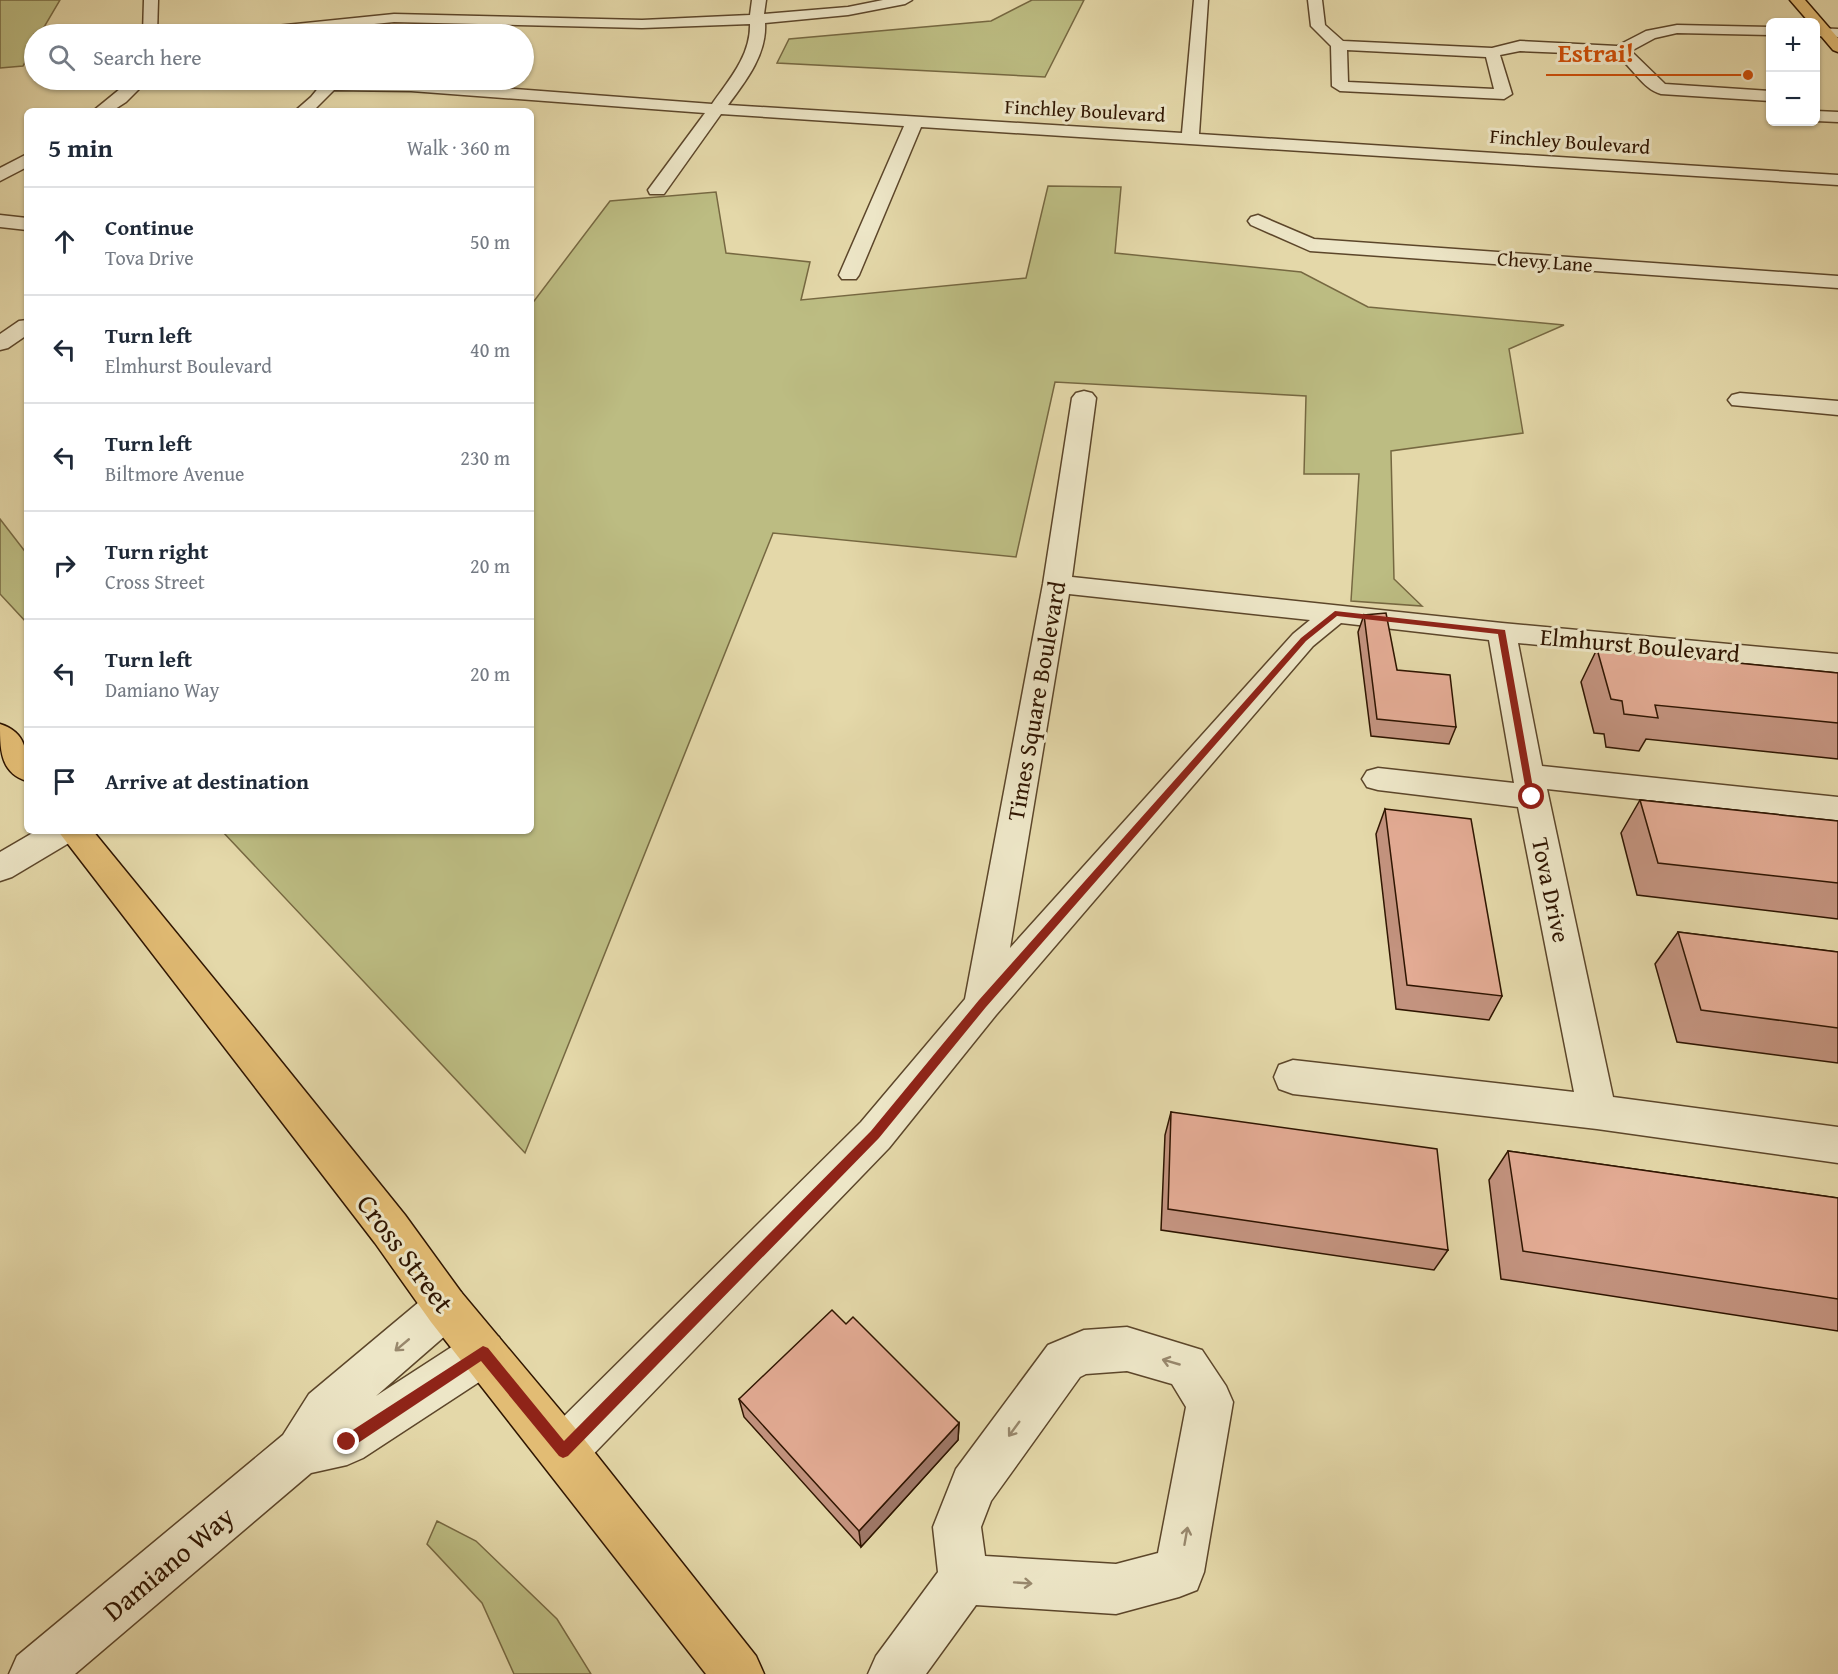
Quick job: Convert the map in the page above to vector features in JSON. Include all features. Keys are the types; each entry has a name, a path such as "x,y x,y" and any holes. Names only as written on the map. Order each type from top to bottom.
{"main road":[{"path":"1797,0 1838,47"},
{"path":"0,735 24,766"},
{"name":"Cross Street","path":"76,834 369,1202 446,1308 563,1451 738,1674"}],"street":[{"path":"151,24 152,0"},
{"path":"657,190 746,69 758,32 759,0"},
{"path":"339,23 417,17 632,24 757,19 848,11 905,0"},
{"path":"1190,138 1201,0"},
{"path":"1315,0 1318,26 1339,45 1492,53 1520,46 1620,51 1659,31 1677,29 1766,31"},
{"path":"1339,45 1340,86 1504,94 1492,53"},
{"path":"1620,51 1633,60 1644,75 1661,89 1671,106"},
{"path":"1661,89 1766,96"},
{"path":"106,108 129,90"},
{"path":"307,108 325,90"},
{"name":"Finchley Boulevard","path":"468,90 716,109 1838,180"},
{"path":"511,108 524,94"},
{"path":"1820,116 1838,117"},
{"path":"849,275 915,121"},
{"path":"0,176 24,161"},
{"path":"0,221 24,224"},
{"name":"Chevy Lane","path":"1258,221 1310,245 1838,282"},
{"path":"1,342 24,328"},
{"name":"Times Square Boulevard","path":"982,1004 1057,584 1084,398"},
{"path":"1740,400 1838,408"},
{"name":"Elmhurst Boulevard","path":"1057,584 1502,632 1838,664"},
{"path":"563,1451 875,1135 982,1004 1304,639 1335,614"},
{"name":"Tova Drive","path":"1502,632 1530,786 1597,1112"},
{"path":"1378,779 1530,786 1838,809"},
{"path":"0,868 57,834"},
{"path":"1293,1077 1597,1112 1838,1145"},
{"name":"Damiano Way","path":"36,1674 300,1452 325,1410 446,1308"},
{"path":"894,1674 964,1579 957,1527 973,1486 1064,1361 1084,1352 1127,1349 1186,1366 1210,1402 1179,1572 1116,1589 964,1579"},
{"name":"Damiano Way","path":"300,1452 347,1442 483,1353"}],"green space":[{"path":"0,0 60,0 46,24 24,24 23,66 0,68"},
{"path":"1032,0 1084,0 1045,77 777,63 789,39 991,21"},
{"path":"1048,186 1121,187 1115,253 1301,272 1368,307 1564,325 1509,349 1523,433 1391,451 1394,579 1422,606 1351,601 1359,474 1304,474 1306,396 1055,382 1016,557 773,533 525,1153 225,834 534,834 534,301 610,201 716,192 726,253 810,262 801,300 1026,278"},
{"path":"0,519 24,550 24,620 0,594"},
{"path":"437,1521 476,1541 557,1619 591,1674 514,1674 482,1603 427,1544"}],"building":[{"path":"1386,613 1397,670 1450,675 1456,727 1377,719 1364,615"},
{"path":"1597,649 1838,673 1838,723 1655,705 1658,718 1624,714 1622,701 1611,699"},
{"path":"1640,800 1838,821 1838,883 1658,863"},
{"path":"1385,809 1471,819 1502,996 1407,985"},
{"path":"1678,932 1838,952 1838,1028 1701,1010"},
{"path":"1171,1112 1437,1149 1448,1250 1168,1209"},
{"path":"1508,1151 1838,1198 1838,1299 1523,1251"},
{"path":"832,1310 846,1324 853,1317 959,1423 859,1531 739,1399"}],"place":[{"name":"Estrai!","path":"1748,75"}],"route":[{"path":"347,1442 483,1353 563,1451 875,1135 982,1004 1304,639 1335,614 1502,632 1532,797"}]}
